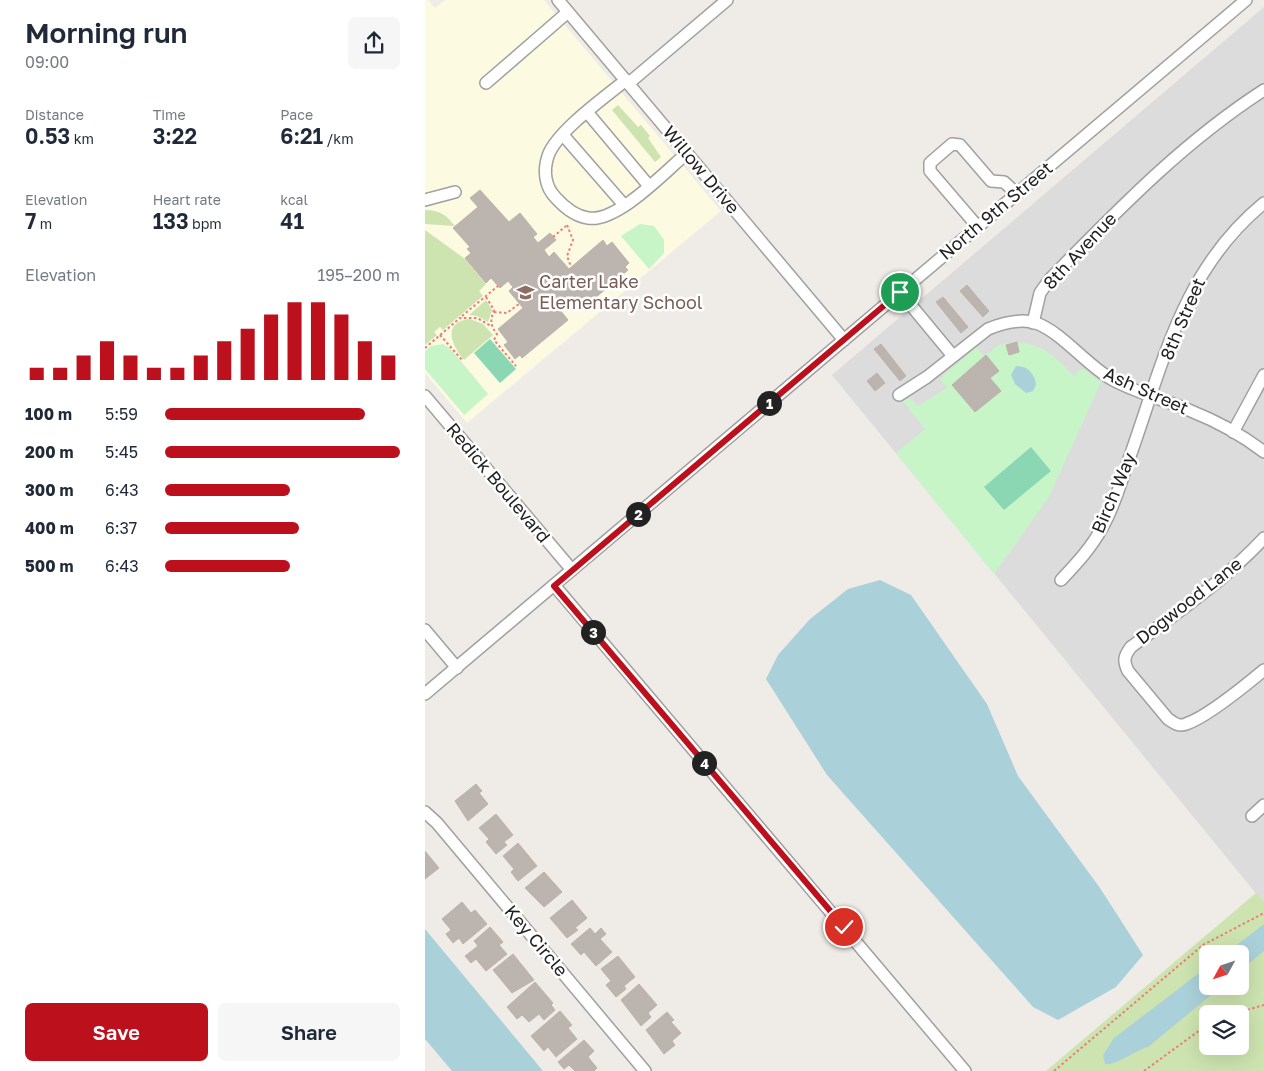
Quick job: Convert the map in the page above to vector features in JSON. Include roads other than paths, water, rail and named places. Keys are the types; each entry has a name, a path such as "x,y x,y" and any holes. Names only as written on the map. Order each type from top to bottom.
{"street":[{"name":"Willow Drive","path":"558,0 844,340"},
{"path":"687,153 649,186 611,214 589,218 568,211 554,196 544,177 548,155 563,135 587,112 627,82 727,0"},
{"name":"North 9th Street","path":"425,694 1246,0"},
{"path":"486,83 568,12"},
{"name":"8th Avenue","path":"1033,323 1044,286 1084,244 1179,152 1213,125 1264,90"},
{"path":"587,112 649,186"},
{"path":"563,135 624,205"},
{"path":"977,227 930,171 930,163 952,144 960,145 991,181 1004,182 1017,194"},
{"path":"425,200 455,192"},
{"name":"8th Street","path":"1152,396 1179,318 1196,282 1229,236 1264,204"},
{"path":"900,292 953,356"},
{"path":"899,395 922,381 988,329 1012,322 1033,323"},
{"name":"Ash Street","path":"1033,323 1054,333 1089,364 1111,379 1192,412 1233,432 1264,452"},
{"path":"1233,432 1264,375"},
{"name":"Redick Boulevard","path":"425,396 572,570"},
{"name":"Birch Way","path":"1061,580 1088,549 1103,526 1152,396"},
{"name":"Dogwood Lane","path":"1264,538 1236,565 1195,599 1131,647 1125,654 1124,662 1128,671 1168,720 1177,725 1186,725 1205,713 1264,670"},
{"path":"554,586 965,1071"},
{"path":"425,630 457,668"},
{"path":"1252,816 1264,805"},
{"name":"Key Circle","path":"425,812 444,830 645,1071"}],"water":[{"path":"1016,366 1024,367 1032,374 1036,385 1033,391 1026,393 1015,384 1011,375"},
{"path":"880,580 911,595 987,704 1018,776 1100,888 1143,955 1116,987 1058,1020 1033,1007 827,775 766,679 778,655 810,619 848,589"},
{"path":"1264,924 1264,951 1249,964 1249,945 1237,945"},
{"path":"425,929 543,1071 452,1071 425,1039"},
{"path":"1199,973 1199,995 1211,995 1148,1047 1114,1063 1105,1064 1103,1055 1114,1038"}],"place":[{"name":"Carter Lake Elementary School","path":"525,292"}]}
